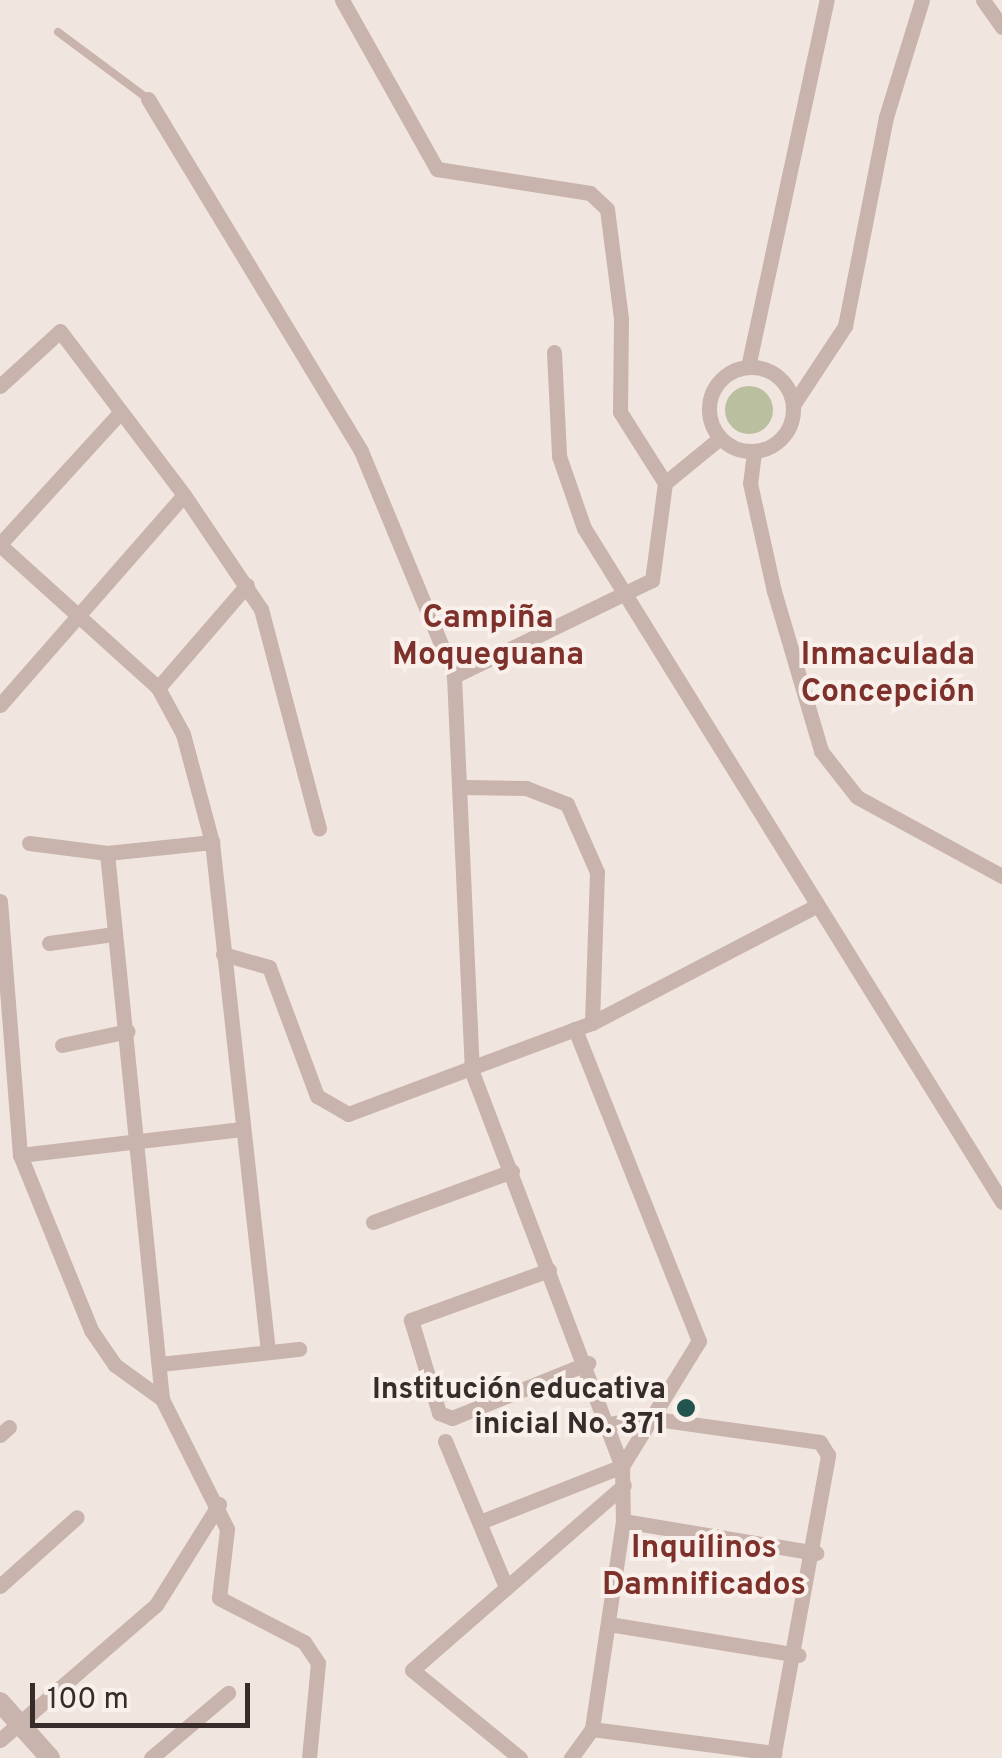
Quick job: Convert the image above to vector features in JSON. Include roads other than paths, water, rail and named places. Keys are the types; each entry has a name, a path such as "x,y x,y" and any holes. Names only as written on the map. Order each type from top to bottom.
{"street":[{"path":"342,0 437,169 600,199 622,318 620,412 665,483 652,580 454,676"},
{"path":"748,367 827,0"},
{"path":"754,452 787,432 793,405 845,326 886,117 922,0"},
{"path":"1001,0 986,7 1002,27"},
{"path":"148,99 361,450 454,676 463,786 472,1072 613,1424 622,1466 623,1521 592,1729 572,1758"},
{"path":"0,386 60,331 116,416 184,495 248,585 287,686 319,828"},
{"path":"554,352 560,456 584,528 816,906 945,1097 1002,1202"},
{"path":"720,438 710,400 724,377 748,367 778,377 793,405"},
{"path":"116,416 0,545 158,688 183,734 212,842 268,1352"},
{"path":"665,483 720,438"},
{"path":"720,438 754,452"},
{"path":"754,452 750,483 774,591 821,751 857,797 1002,876"},
{"path":"0,705 184,495"},
{"path":"158,688 248,585"},
{"path":"463,786 526,788 567,804 597,872 592,1023"},
{"path":"28,844 107,853 212,842"},
{"path":"107,853 140,1136 162,1399"},
{"path":"0,901 20,1155 91,1330 116,1364 162,1399 219,1504 227,1529 219,1598 304,1642 318,1663 309,1758"},
{"path":"223,954 269,967 316,1096 348,1114 472,1072 592,1023 816,906"},
{"path":"49,943 114,934"},
{"path":"480,1522 622,1466 697,1348 697,1330 575,1029"},
{"path":"62,1045 128,1031"},
{"path":"20,1155 140,1136 241,1129"},
{"path":"373,1222 512,1171"},
{"path":"549,1270 411,1320 440,1413 452,1418 588,1363"},
{"path":"160,1364 299,1349"},
{"path":"592,1729 774,1753 798,1655 828,1455 820,1442 650,1418 613,1424"},
{"path":"445,1441 506,1587"},
{"path":"520,1758 412,1670 624,1485"},
{"path":"0,1740 156,1605 219,1504"},
{"path":"0,1586 77,1517"},
{"path":"623,1521 816,1553"},
{"path":"608,1624 798,1655"},
{"path":"151,1758 228,1693"},
{"path":"0,1702 50,1758"}],"lane":[{"path":"58,32 148,99"}],"place":[{"name":"Institución educativa inicial No. 371","path":"686,1408"}],"district":[{"name":"Campiña Moqueguana","path":"488,638"},
{"name":"Inmaculada Concepción","path":"888,676"},
{"name":"Inquilinos Damnificados","path":"704,1568"}]}
